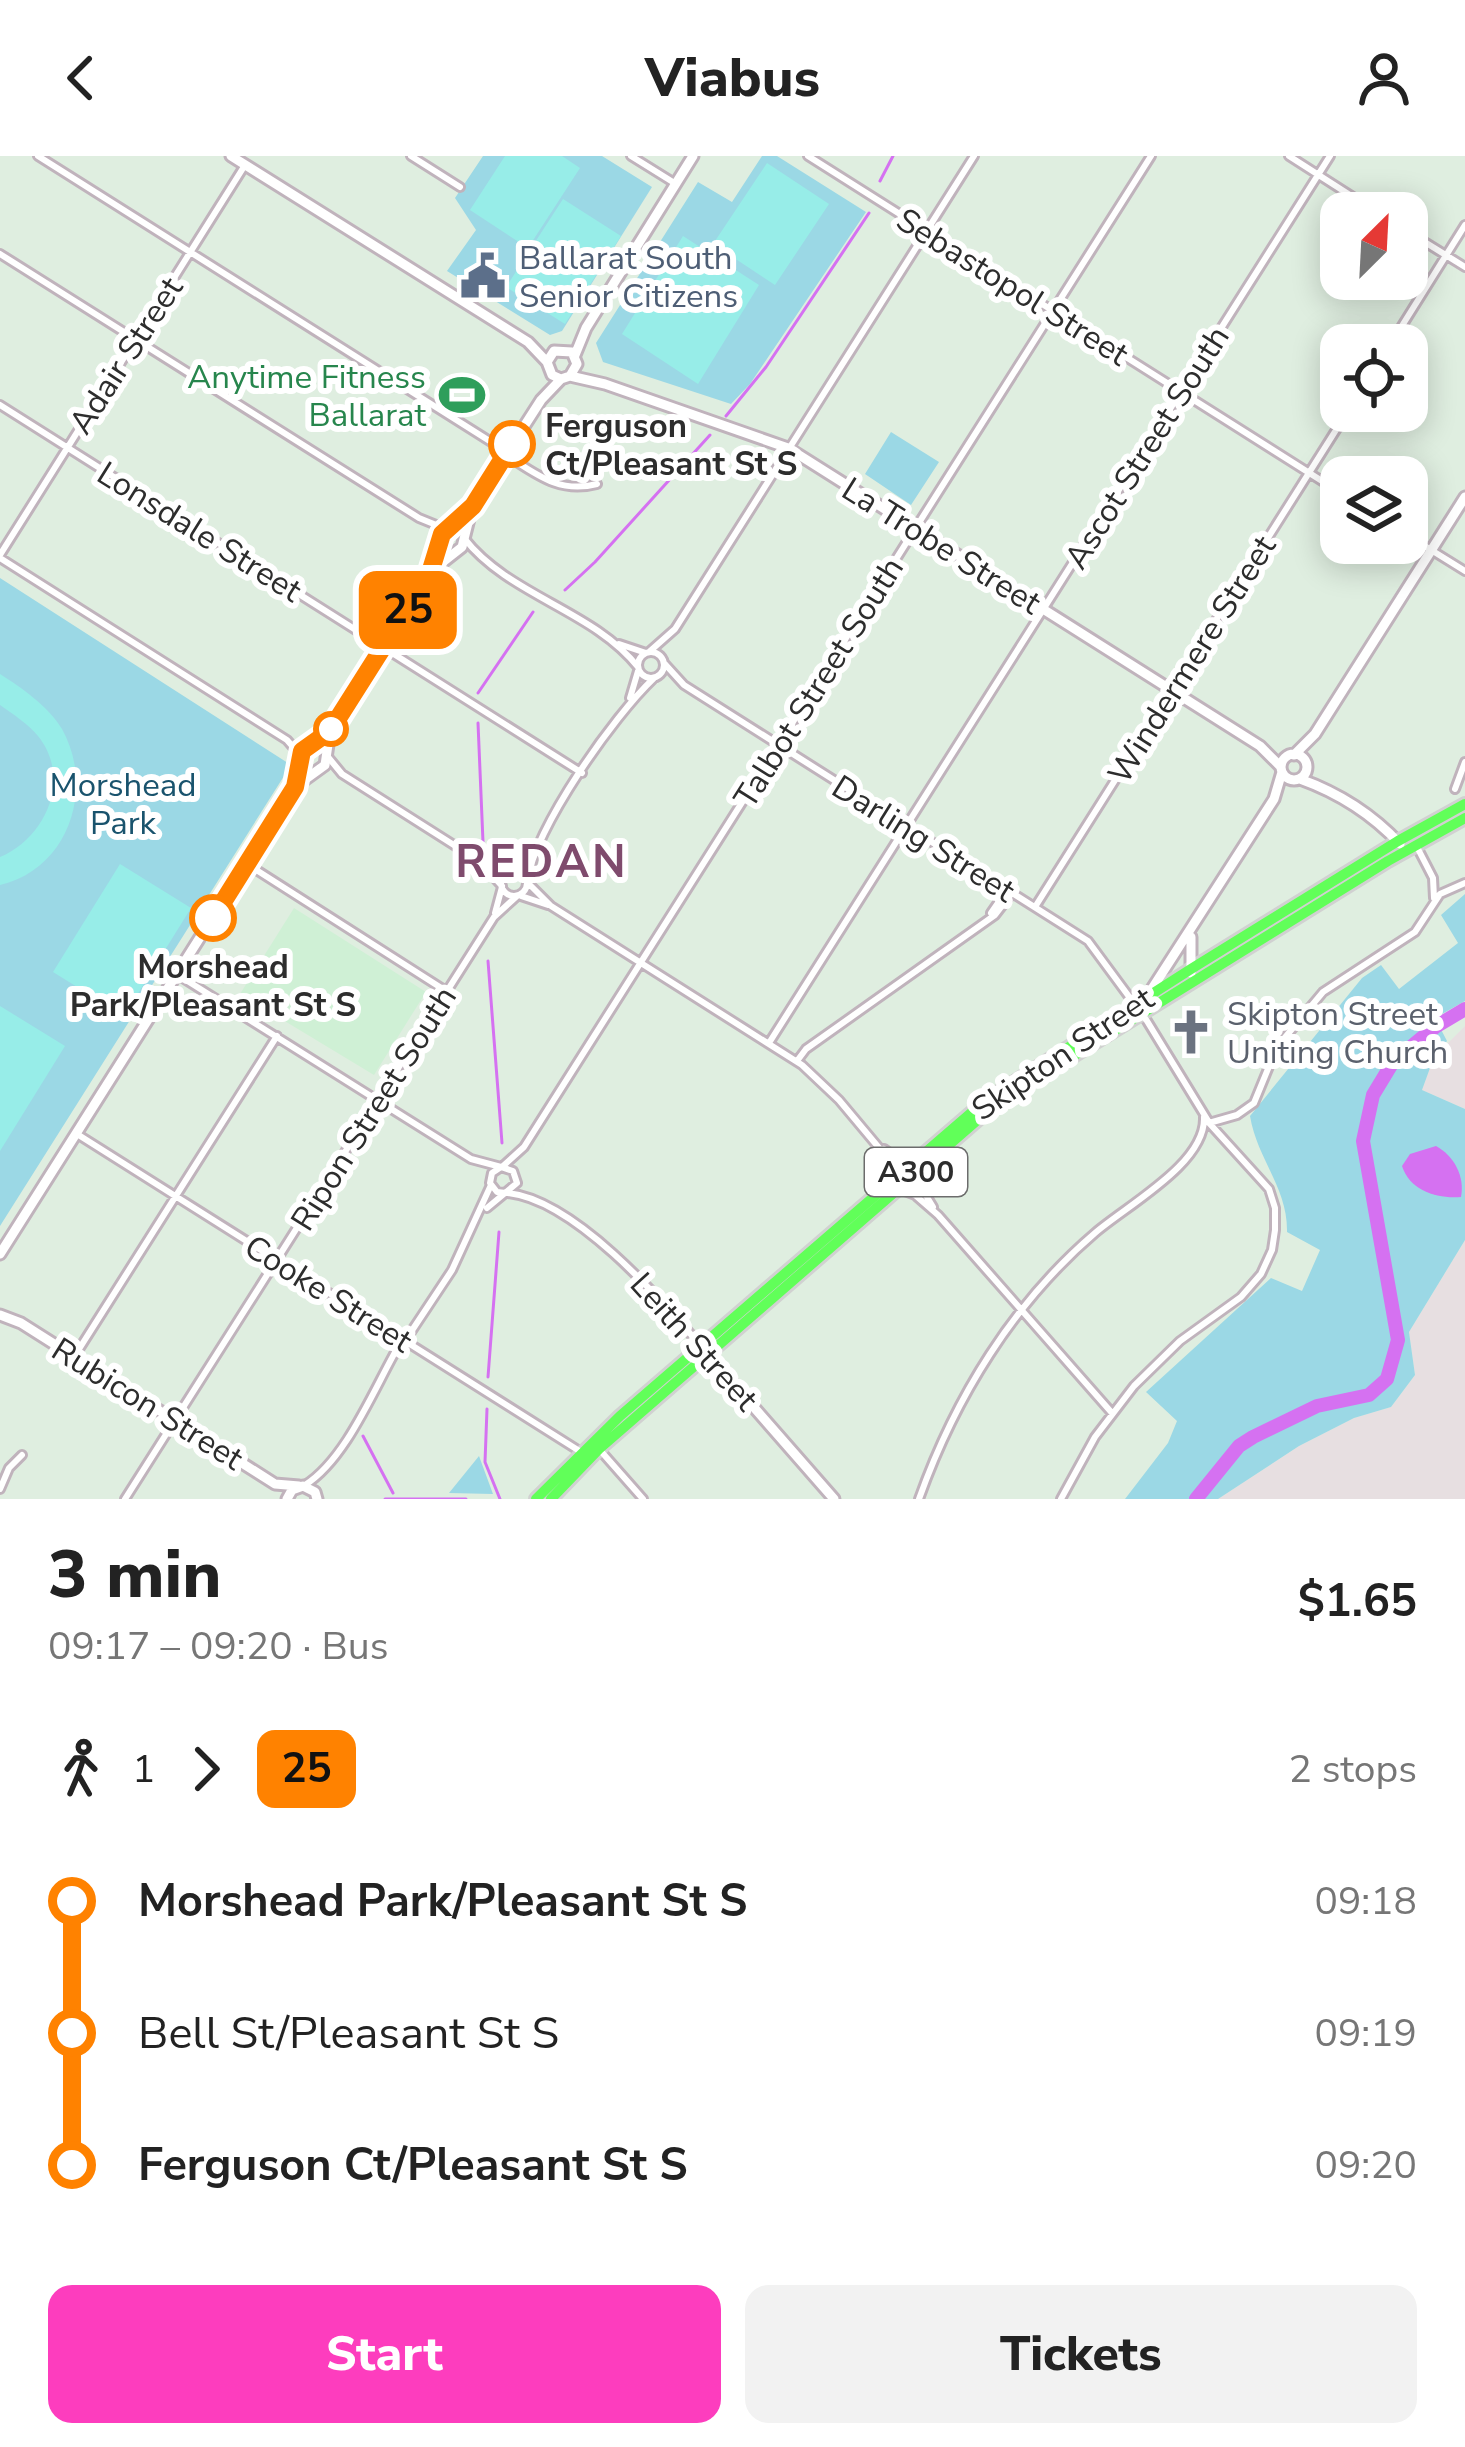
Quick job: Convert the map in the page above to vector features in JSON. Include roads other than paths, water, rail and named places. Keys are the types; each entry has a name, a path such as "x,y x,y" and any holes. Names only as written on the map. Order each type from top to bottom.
{"highway":[{"name":"Skipton Street","path":"551,1499 598,1449 709,1356 986,1100 1190,983 1406,845 1414,831 1465,804"},
{"name":"Skipton Street","path":"1138,1009 1148,995 1191,968 1406,845 1465,818"},
{"name":"Skipton Street","path":"536,1499 700,1345 892,1186"}],"main road":[{"path":"231,156 248,161 528,342 558,350"},
{"path":"2,1254 430,573 449,529 473,506 541,400 566,378 586,328 693,156"},
{"path":"541,400 548,367 558,350 586,328"},
{"path":"528,342 548,367 566,378"},
{"name":"La Trobe Street","path":"558,350 604,384"},
{"name":"La Trobe Street","path":"566,378 604,384 788,448 1260,746 1288,778 1298,779"},
{"path":"1148,995 1274,799 1282,770 1315,734 1465,497"},
{"path":"430,573 464,537 473,506"},
{"path":"449,529 464,537"},
{"path":"441,542 446,550 455,551"},
{"path":"1274,799 1307,765 1315,734"},
{"name":"La Trobe Street","path":"1260,746 1292,755"},
{"path":"1292,755 1329,790"},
{"path":"1298,779 1329,790 1373,817 1406,845"},
{"path":"1373,817 1414,831"},
{"path":"1190,983 1189,946 1198,921"},
{"name":"Rubicon Street","path":"0,1304 21,1323 275,1484 286,1499"},
{"name":"Rubicon Street","path":"0,1315 21,1323"},
{"name":"Leith Street","path":"700,1345 834,1499"},
{"name":"Rubicon Street","path":"275,1484 301,1486"},
{"path":"286,1499 301,1486 317,1497"}],"street":[{"path":"38,156 557,486 578,489 597,484"},
{"path":"411,156 460,187"},
{"path":"631,156 676,184"},
{"name":"Sebastopol Street","path":"808,156 1320,479"},
{"path":"517,896 525,891 535,850 582,773 629,702 663,671 675,628 974,156"},
{"name":"Talbot Street South","path":"501,1167 524,1148 1151,156"},
{"path":"1289,156 1345,192"},
{"name":"Ascot Street South","path":"769,1043 1330,156"},
{"name":"Adair Street","path":"0,556 248,161"},
{"path":"1403,324 1465,225"},
{"path":"1428,244 1465,267"},
{"path":"0,254 419,518 449,529"},
{"name":"Lonsdale Street","path":"0,405 582,773"},
{"name":"Windermere Street","path":"1035,907 1335,432"},
{"path":"419,518 441,542"},
{"path":"464,537 486,561"},
{"path":"1428,548 1465,571"},
{"path":"455,551 486,561 616,643 644,676 655,678"},
{"path":"0,556 479,861 508,894 551,906"},
{"path":"629,702 640,658 675,628"},
{"path":"616,643 658,654 664,662"},
{"name":"Darling Street","path":"664,662 684,685 1093,946 1209,1123 1269,1189 1276,1217 1272,1250 1253,1285 1164,1354 1112,1413 1061,1499"},
{"name":"Darling Street","path":"655,678 684,685"},
{"path":"1455,789 1465,762"},
{"path":"1406,845 1442,886 1454,887"},
{"path":"502,887 503,877 535,850"},
{"path":"479,861 523,873 551,906 797,1061 894,1157 917,1164 920,1186 938,1215"},
{"path":"247,864 446,991"},
{"path":"1432,876 1432,907"},
{"path":"1209,1123 1250,1107 1262,1090 1277,1047 1319,996 1405,940 1421,927 1442,892 1465,883"},
{"name":"Ripon Street South","path":"494,916 502,887"},
{"path":"797,1061 806,1049 998,913 1010,891"},
{"name":"Ripon Street South","path":"125,1499 494,916 517,896"},
{"path":"178,974 472,1159 517,1177 515,1187 480,1214"},
{"path":"74,1357 277,1036"},
{"path":"919,1499 960,1404 1021,1311 1077,1249 1190,1158 1202,1135 1202,1110"},
{"name":"Cooke Street","path":"77,1134 582,1452"},
{"path":"869,1134 889,1162 892,1186 911,1192 938,1215 1112,1413"},
{"name":"Talbot Street South","path":"517,1177 524,1148"},
{"path":"472,1159 499,1192 507,1193"},
{"path":"301,1486 322,1471 350,1432 444,1284 480,1214 493,1171 501,1167"},
{"name":"Leith Street","path":"517,1177 538,1202 612,1251 700,1345"},
{"name":"Leith Street","path":"507,1193 538,1202"},
{"path":"598,1449 643,1499"},
{"path":"0,1489 8,1469 22,1455"},
{"path":"317,1497 322,1471"}],"waterway":[{"path":"880,181 893,156"},
{"path":"726,416 766,367 869,213"},
{"path":"565,590 710,435"},
{"path":"478,693 533,612"},
{"path":"478,723 483,842"},
{"path":"488,961 502,1143"},
{"path":"1196,1499 1239,1446 1253,1437 1317,1406 1369,1395 1387,1379 1398,1340 1363,1141 1373,1095 1393,1062 1465,1009"},
{"path":"488,1377 499,1232"},
{"path":"487,1409 485,1462 500,1499"},
{"path":"363,1436 393,1493"},
{"path":"385,1499 466,1499"}],"place":[{"name":"Ballarat South Senior Citizens","path":"483,276"},
{"name":"Anytime Fitness Ballarat","path":"462,395"},
{"name":"Ferguson Ct/Pleasant St S","path":"512,444"},
{"name":"Morshead Park/Pleasant St S","path":"213,918"},
{"name":"Skipton Street Uniting Church","path":"1191,1032"}],"district":[{"name":"REDAN","path":"542,861"}],"park label":[{"name":"Morshead Park","path":"123,803"}]}
